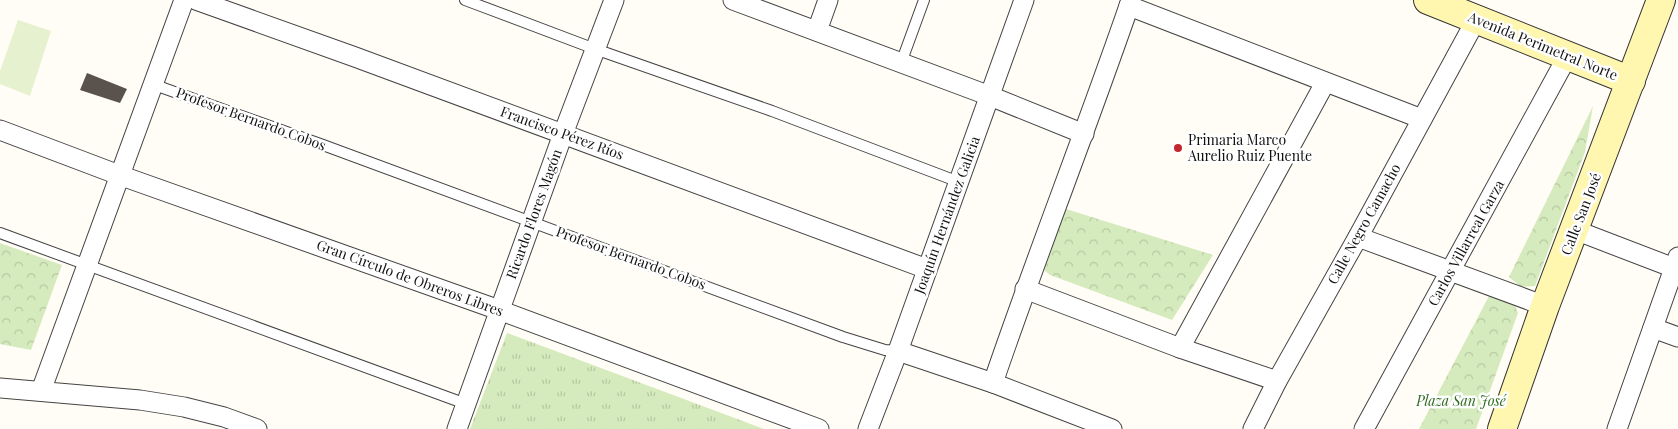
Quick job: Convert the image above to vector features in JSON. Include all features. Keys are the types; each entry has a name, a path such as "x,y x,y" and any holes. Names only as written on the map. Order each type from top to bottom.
{"street":[{"path":"40,391 184,0"},
{"name":"Francisco Pérez Ríos","path":"196,0 355,57 927,270"},
{"name":"Ricardo Flores Magón","path":"457,429 531,221 614,0"},
{"path":"733,0 990,96 1084,134"},
{"path":"817,31 828,0"},
{"name":"Joaquín Hernández Galicia","path":"868,429 898,351 1024,0"},
{"name":"Avenida Perimetral Norte","path":"1428,0 1631,81"},
{"name":"Calle San José","path":"1502,429 1661,0"},
{"path":"1673,0 1678,1"},
{"path":"993,383 1025,289 1084,134 1130,3 1325,83 1422,119"},
{"name":"Calle Negro Camacho","path":"1253,429 1476,20"},
{"name":"Carlos Villarreal Garza","path":"1364,429 1567,57"},
{"path":"1180,348 1325,83"},
{"name":"Gran Círculo de Obreros Libres","path":"0,130 119,175 499,310 819,429"},
{"path":"1575,230 1676,262 1616,429"},
{"path":"1358,237 1546,306"},
{"path":"1025,289 1180,348 1277,382"},
{"path":"1653,328 1678,337"},
{"name":"Profesor Bernardo Cobos","path":"898,351 993,383 1112,429"},
{"path":"0,388 140,400 184,407 224,417 257,429"}],"lane":[{"path":"465,0 595,49 772,111 959,182"},
{"path":"901,63 924,0"},
{"name":"Profesor Bernardo Cobos","path":"152,84 843,336 885,350 898,351"},
{"path":"0,233 466,404"}],"green space":[{"path":"18,20 51,31 30,96 0,84 0,71"},
{"path":"1593,106 1585,152 1535,286 1521,287 1509,277"},
{"path":"1066,209 1213,255 1172,320 1050,275 1044,270"},
{"path":"0,243 62,265 31,350 0,344"},
{"name":"Plaza San José","path":"1489,296 1515,306 1518,313 1476,429 1419,429"},
{"path":"507,333 764,429 470,429"}],"building":[{"path":"87,73 127,89 120,103 80,90"}],"place":[{"name":"Primaria Marco Aurelio Ruiz Puente","path":"1178,148"}]}
